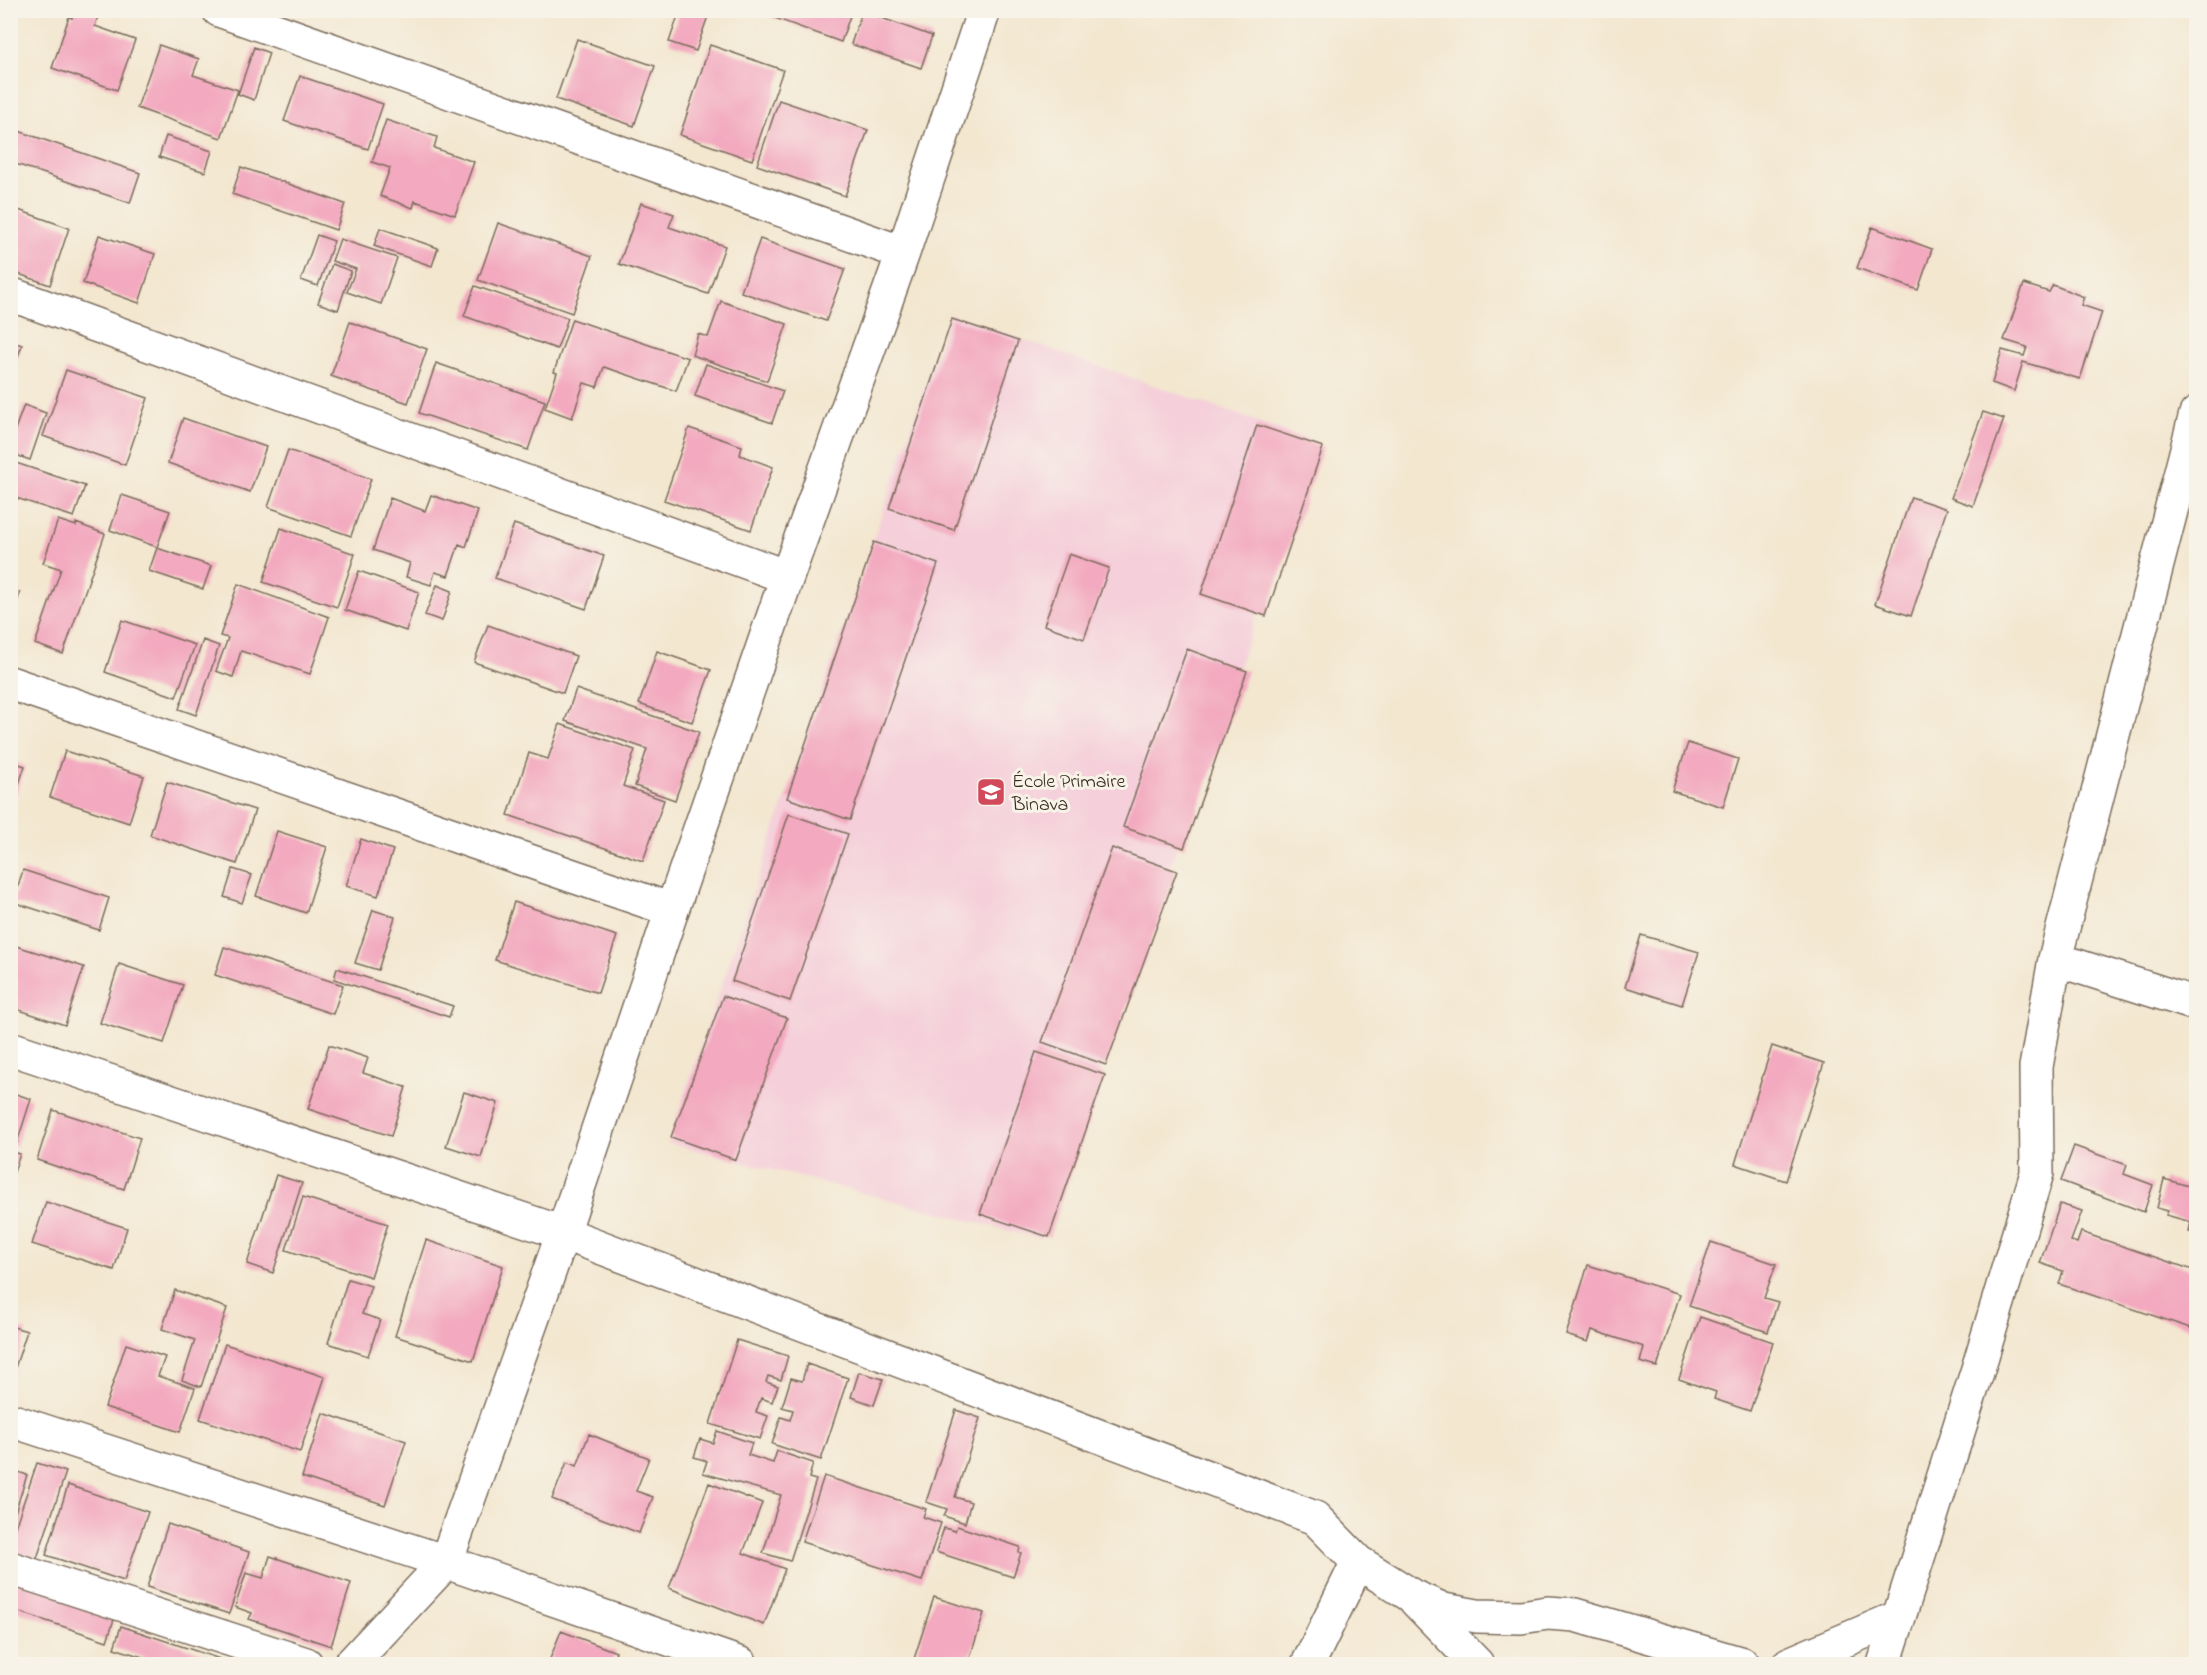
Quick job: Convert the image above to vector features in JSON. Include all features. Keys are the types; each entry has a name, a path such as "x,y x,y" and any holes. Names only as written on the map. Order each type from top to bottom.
{"street":[{"path":"219,10 903,253"},
{"path":"351,1665 446,1562 563,1233 786,577 903,253 984,10"},
{"path":"10,294 786,577"},
{"path":"1884,1665 1978,1370 2037,1173 2036,1067 2055,959 2196,414"},
{"path":"10,683 672,910"},
{"path":"2055,959 2196,1004"},
{"path":"10,1048 563,1233 1315,1518 1358,1562 1412,1596 1444,1610 1477,1616 1521,1617 1548,1613 1575,1615 1743,1665"},
{"path":"10,1420 446,1562 741,1665"},
{"path":"1308,1665 1358,1562"},
{"path":"10,1568 306,1665"},
{"path":"1412,1596 1477,1665"},
{"path":"1789,1665 1899,1617"}],"shaded area":[{"name":"École Primaire Binava","path":"950,314 1316,442 1042,1239 668,1143"}],"building":[{"path":"74,10 100,10 95,26 135,40 117,90 52,68 69,17 72,18"},
{"path":"680,10 710,10 696,51 669,42"},
{"path":"753,10 852,10 841,42"},
{"path":"862,11 932,36 921,68 851,44"},
{"path":"577,39 655,66 634,126 556,99"},
{"path":"159,45 199,59 193,75 238,90 221,138 137,108"},
{"path":"710,45 783,70 752,160 680,135"},
{"path":"254,47 269,53 254,100 238,94"},
{"path":"300,76 383,104 368,149 284,121"},
{"path":"779,100 868,130 845,196 757,165"},
{"path":"386,120 437,137 434,148 474,162 455,215 415,201 413,208 380,196 390,168 372,162"},
{"path":"10,128 140,173 130,203 10,162"},
{"path":"166,136 212,151 205,172 159,157"},
{"path":"241,167 345,204 336,230 232,194"},
{"path":"641,203 674,214 669,227 725,246 708,294 619,264"},
{"path":"10,207 69,228 50,285 10,271"},
{"path":"498,223 592,256 572,313 478,280"},
{"path":"1872,227 1932,249 1918,290 1857,268"},
{"path":"380,228 438,248 432,266 374,246"},
{"path":"99,235 155,254 139,303 83,283"},
{"path":"317,235 334,241 318,286 301,280"},
{"path":"340,239 397,258 381,304 347,292 356,269 332,261"},
{"path":"760,239 845,269 826,321 741,292"},
{"path":"332,264 351,271 338,310 318,303"},
{"path":"2024,284 2049,292 2053,285 2084,297 2081,305 2102,312 2080,379 2023,362 2014,391 1992,383 2002,350 2024,356 2027,347 2004,340"},
{"path":"475,286 568,318 557,349 464,316"},
{"path":"721,301 787,324 767,381 692,355 698,334 708,337"},
{"path":"572,319 688,358 676,391 604,367 597,387 584,383 572,418 545,408 557,373 554,372"},
{"path":"952,319 1018,341 954,530 889,508"},
{"path":"350,322 427,349 408,403 331,376"},
{"path":"10,341 22,345 11,377 10,377"},
{"path":"436,363 545,401 528,450 419,413"},
{"path":"706,364 783,391 772,423 695,396"},
{"path":"66,370 148,398 125,465 43,436"},
{"path":"24,405 46,413 30,460 10,453 10,443"},
{"path":"1983,412 2004,419 1973,506 1951,498"},
{"path":"183,418 266,447 250,492 168,463"},
{"path":"1257,425 1323,447 1266,616 1201,594"},
{"path":"689,428 742,446 740,455 773,467 751,530 664,500"},
{"path":"288,450 371,479 351,536 268,507"},
{"path":"10,461 85,486 74,517 10,496"},
{"path":"122,495 170,511 157,547 110,530"},
{"path":"431,495 478,511 466,547 459,544 448,576 435,572 431,585 406,577 410,563 373,550 390,498 425,511"},
{"path":"1911,497 1947,509 1911,616 1875,604"},
{"path":"58,520 76,526 76,523 105,534 63,654 35,644 61,569 43,563"},
{"path":"514,524 604,556 586,609 495,578"},
{"path":"281,528 355,554 337,607 263,582"},
{"path":"874,542 938,564 850,820 787,798"},
{"path":"157,548 211,566 203,589 149,571"},
{"path":"1069,554 1109,568 1084,639 1044,625"},
{"path":"359,571 419,592 406,631 345,610"},
{"path":"238,584 329,617 310,674 241,651 233,677 216,671 228,638 220,636"},
{"path":"437,585 452,591 442,621 425,615"},
{"path":"10,590 20,593 11,620 10,620"},
{"path":"122,620 195,645 176,697 105,672"},
{"path":"488,625 576,656 563,693 474,662"},
{"path":"203,640 219,646 196,715 179,709"},
{"path":"1187,649 1247,671 1184,848 1123,827"},
{"path":"657,651 711,670 692,722 639,704"},
{"path":"576,689 699,732 675,800 635,786 647,749 565,721"},
{"path":"560,724 635,750 623,786 664,800 643,861 508,815 529,753 548,759"},
{"path":"1688,743 1738,759 1723,807 1672,791"},
{"path":"65,751 144,776 129,823 50,797"},
{"path":"10,761 25,766 11,808 10,807"},
{"path":"167,782 255,810 237,864 150,835"},
{"path":"789,814 848,834 790,1001 732,981"},
{"path":"277,831 327,847 306,913 256,896"},
{"path":"361,839 393,850 378,896 346,886"},
{"path":"1112,848 1177,871 1106,1065 1042,1042"},
{"path":"233,869 252,875 242,903 224,897"},
{"path":"23,870 109,898 99,930 13,902"},
{"path":"514,902 617,936 598,993 495,960"},
{"path":"373,910 395,917 378,970 355,963"},
{"path":"1641,935 1699,952 1682,1005 1625,987"},
{"path":"13,945 84,967 65,1025 10,1007 10,953"},
{"path":"224,947 343,985 333,1014 215,975"},
{"path":"119,964 183,985 164,1043 100,1023"},
{"path":"337,968 453,1006 449,1017 334,979"},
{"path":"723,996 787,1018 736,1160 671,1137"},
{"path":"329,1045 368,1058 363,1073 406,1087 391,1136 308,1109"},
{"path":"1772,1046 1824,1063 1786,1181 1735,1164"},
{"path":"1036,1052 1105,1075 1049,1237 980,1214"},
{"path":"10,1092 31,1099 16,1146 10,1144"},
{"path":"464,1092 498,1103 481,1157 446,1146"},
{"path":"53,1110 140,1138 124,1189 37,1160"},
{"path":"2074,1146 2127,1165 2124,1174 2153,1185 2144,1212 2061,1181"},
{"path":"10,1151 20,1154 11,1181 10,1181"},
{"path":"276,1175 302,1183 273,1273 247,1264"},
{"path":"2164,1179 2196,1188 2196,1233 2189,1231 2191,1222 2166,1215 2168,1211 2157,1208"},
{"path":"303,1197 388,1224 371,1277 286,1250"},
{"path":"46,1202 127,1228 114,1270 32,1244"},
{"path":"2060,1204 2082,1211 2071,1241 2077,1243 2081,1232 2196,1271 2196,1330 2059,1284 2063,1271 2040,1263"},
{"path":"426,1240 503,1266 473,1361 395,1336"},
{"path":"1711,1242 1776,1264 1764,1298 1778,1302 1768,1332 1689,1306"},
{"path":"1588,1265 1680,1294 1657,1367 1640,1362 1644,1347 1592,1330 1588,1342 1566,1335"},
{"path":"348,1279 371,1286 362,1314 380,1320 368,1356 328,1343"},
{"path":"175,1290 227,1308 201,1387 182,1380 195,1340 162,1329"},
{"path":"1700,1317 1773,1342 1750,1411 1714,1399 1716,1392 1679,1379"},
{"path":"10,1326 27,1331 13,1374 10,1373"},
{"path":"737,1340 788,1356 781,1380 768,1376 766,1382 778,1386 772,1402 761,1398 756,1412 768,1416 760,1439 710,1424"},
{"path":"126,1344 165,1357 158,1376 195,1388 180,1432 105,1407"},
{"path":"225,1344 325,1377 300,1452 200,1419"},
{"path":"807,1364 848,1378 821,1460 772,1444 781,1417 790,1420 793,1410 782,1407 791,1378 802,1381"},
{"path":"859,1372 883,1379 874,1405 851,1397"},
{"path":"956,1410 980,1418 955,1497 971,1502 965,1523 944,1516 947,1509 926,1502"},
{"path":"323,1413 406,1441 385,1505 302,1477"},
{"path":"717,1431 752,1443 748,1455 773,1463 777,1451 813,1463 809,1478 816,1480 790,1561 763,1553 781,1495 703,1473 707,1461 694,1457 700,1439 713,1443"},
{"path":"589,1434 649,1458 636,1491 653,1497 639,1533 552,1499 567,1462 577,1466"},
{"path":"37,1463 66,1472 31,1576 10,1570 10,1542"},
{"path":"10,1469 27,1475 11,1525 10,1525"},
{"path":"824,1476 926,1509 923,1517 941,1523 922,1581 802,1542"},
{"path":"709,1483 762,1503 743,1553 785,1569 764,1625 669,1588"},
{"path":"68,1485 148,1512 124,1581 46,1555"},
{"path":"168,1524 249,1552 229,1614 147,1587"},
{"path":"957,1526 1020,1547 1019,1552 1021,1553 1013,1577 936,1552 944,1528 955,1531"},
{"path":"270,1556 351,1583 331,1646 249,1619 252,1613 235,1607 246,1573 263,1578"},
{"path":"10,1577 117,1610 107,1641 10,1609"},
{"path":"934,1597 984,1613 968,1664 913,1662"},
{"path":"121,1626 226,1661 225,1664 165,1664 114,1648"},
{"path":"561,1631 616,1652 611,1664 548,1664"}],"place":[{"name":"École Primaire Binava","path":"991,792"}]}
